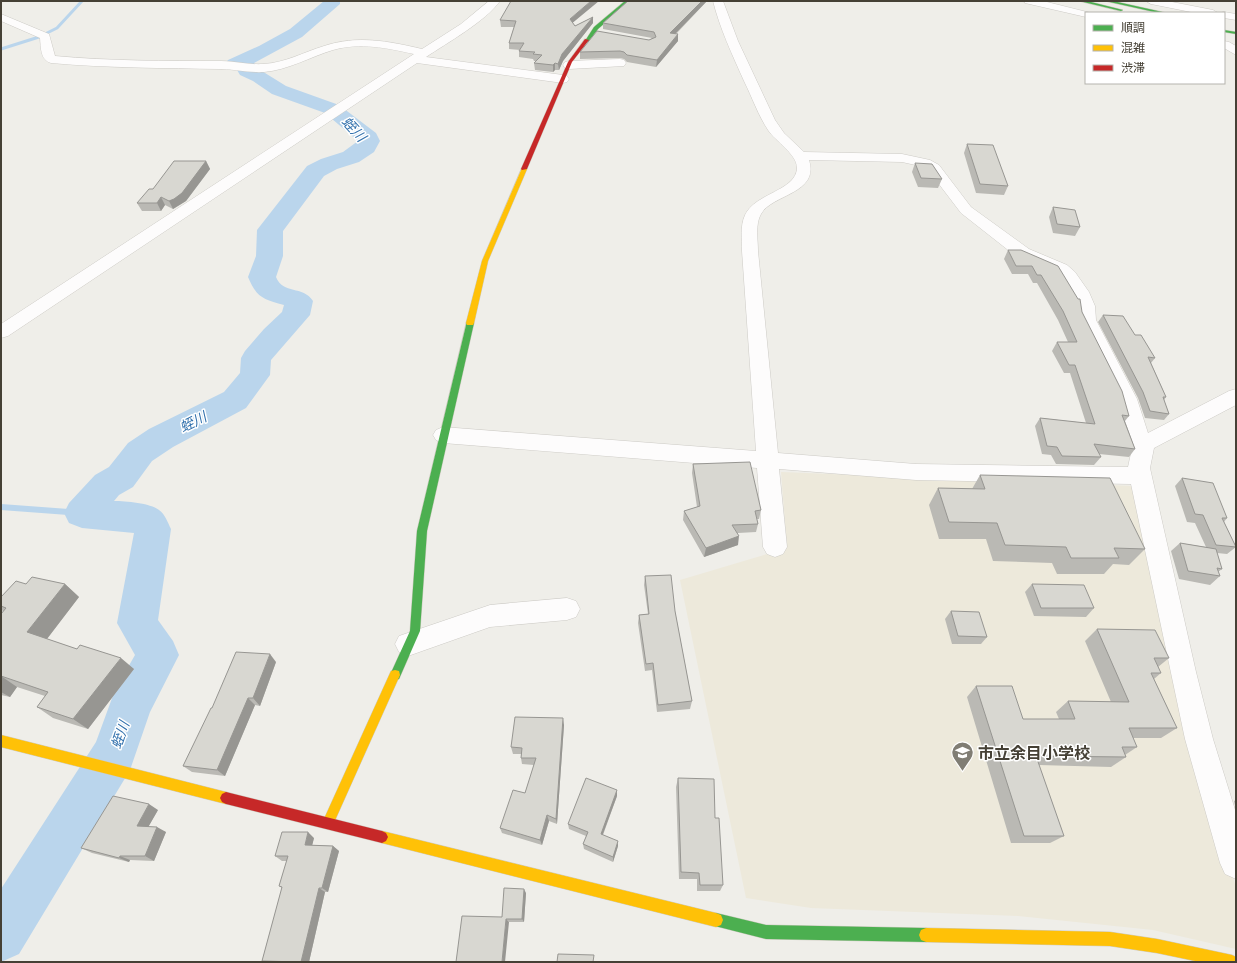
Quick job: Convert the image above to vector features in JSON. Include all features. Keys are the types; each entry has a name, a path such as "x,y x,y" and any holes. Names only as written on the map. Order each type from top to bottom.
{"main road":[{"path":"328,823 414,631 422,531 443,435 485,261 573,56 593,32 628,1"},
{"path":"1081,1 1133,12"},
{"path":"1107,1 1160,12"},
{"path":"1225,25 1236,27"},
{"path":"1225,30 1236,33"},
{"path":"1,741 94,764 116,771 766,932 1110,939 1157,946 1232,962"}],"street":[{"path":"1,332 465,26 495,1"},
{"path":"718,1 728,31 766,114 777,133 791,146 803,163 804,168 798,181 786,192 766,202 755,210 750,220 750,251 775,547"},
{"path":"1029,1 1085,14"},
{"path":"1151,1 1204,12"},
{"path":"1199,1 1208,12"},
{"path":"1225,15 1236,17"},
{"path":"1,17 43,34 49,57 51,59 77,62 196,67 223,65 247,68 273,67 330,48 355,42 380,43 419,56 563,79"},
{"path":"593,32 607,34"},
{"path":"1228,44 1236,51"},
{"path":"569,65 620,63"},
{"path":"798,156 902,158 925,163 934,168 966,210 1023,253 1061,269 1069,276 1080,292 1086,306 1088,320 1127,399 1138,433 1144,444 1139,468 1190,702 1215,796 1236,863"},
{"path":"1144,444 1236,396"},
{"path":"443,435 916,472 1141,476"},
{"path":"408,644 490,616 567,608"}],"shaded area":[{"name":"市立余目小学校","path":"781,472 1134,486 1229,865 1236,887 1236,949 1153,930 1018,916 811,908 746,898 680,580 787,548"}],"building":[{"path":"511,1 591,1 570,19 575,26 593,17 562,54 558,64 555,63 553,65 534,63 542,55 533,54 535,52 519,51 524,43 509,43 516,21 500,20"},
{"path":"628,1 702,1 670,33 678,34 657,60 627,55 620,51 580,52 597,31 649,40 656,37 654,32 603,23"},
{"path":"967,144 993,145 1008,186 980,184"},
{"path":"174,161 206,161 182,193 174,199 169,201 161,197 157,203 137,203 149,189 153,189"},
{"path":"915,163 932,164 942,179 921,178"},
{"path":"1053,207 1075,210 1080,227 1057,224"},
{"path":"1008,250 1021,250 1058,266 1078,299 1080,299 1082,312 1122,391 1129,416 1122,415 1135,449 1094,444 1101,457 1062,456 1057,447 1047,446 1040,418 1095,424 1075,365 1069,365 1057,342 1077,342 1063,311 1041,275 1037,275 1032,266 1016,266"},
{"path":"1103,315 1123,316 1135,335 1141,335 1155,358 1148,357 1166,397 1163,397 1169,414 1150,411 1143,392"},
{"path":"750,462 761,510 755,511 758,524 732,525 739,536 706,548 684,511 700,506 693,464"},
{"path":"980,475 1110,478 1145,549 1114,548 1119,558 1071,558 1066,547 1005,545 997,523 949,522 938,488 985,489"},
{"path":"1182,478 1213,483 1227,518 1222,518 1236,547 1216,545 1203,515 1195,514"},
{"path":"1180,543 1216,549 1222,569 1217,568 1220,576 1188,571"},
{"path":"671,575 675,611 692,701 658,705 653,663 646,664 639,615 649,614 645,576"},
{"path":"32,577 65,584 27,632 77,649 80,645 121,658 73,719 37,707 48,692 1,676 1,614 6,608 1,606 1,597 16,581 26,584"},
{"path":"1032,584 1084,585 1094,608 1041,608"},
{"path":"951,611 979,612 987,637 958,636"},
{"path":"1097,629 1155,630 1169,658 1154,658 1161,673 1151,673 1177,728 1129,728 1137,747 1122,747 1126,757 1036,756 1064,836 1024,836 976,686 1012,686 1023,719 1075,719 1068,701 1129,702"},
{"path":"236,652 270,654 253,698 248,698 217,770 183,766 212,708"},
{"path":"515,717 563,718 556,819 547,815 540,840 500,828 513,790 525,793 536,758 521,758 522,748 511,747"},
{"path":"586,778 617,790 601,834 618,841 613,857 583,844 588,832 568,824"},
{"path":"678,778 714,779 715,818 719,818 723,885 700,885 699,873 681,872"},
{"path":"113,796 149,804 137,826 157,827 145,856 120,856 119,858 81,848"},
{"path":"282,832 308,832 305,845 333,846 322,888 319,888 301,962 262,961 282,887 279,886 288,856 275,856"},
{"path":"504,888 524,889 522,919 506,919 502,962 456,962 462,916 502,917"},
{"path":"558,954 594,955 593,962 557,962"}],"waterway":[{"path":"1,49 39,37 57,28 82,1"},
{"name":"蛭川","path":"1,936 114,754 130,705 158,655 137,623 153,529 146,520 124,516 82,513 107,485 121,477 140,452 161,438 235,400 255,375 256,358 274,336 296,315 299,301 271,292 266,287 262,277 269,256 270,230 309,181 315,171 329,164 351,157 366,147 369,141 368,138 332,109 285,93 275,88 256,74 247,71 247,67 235,64 266,50 296,33 332,4 332,1"},
{"path":"1,507 82,513"}],"traffic: fast":[{"path":"587,40 596,28 628,1"},
{"path":"1081,1 1121,10"},
{"path":"1107,1 1160,12"},
{"path":"1225,31 1236,33"},
{"path":"395,675 415,631 422,531 470,323"},
{"path":"716,920 766,932 926,935"}],"traffic: slow":[{"path":"470,323 485,261 524,169"},
{"path":"328,823 395,675"},
{"path":"1,741 226,798"},
{"path":"382,837 716,920"},
{"path":"926,935 1110,939 1157,946 1232,962"}],"traffic: jam":[{"path":"524,169 570,62 587,40"},
{"path":"226,798 382,837"}],"place":[{"name":"市立余目小学校","path":"962,772"}]}
